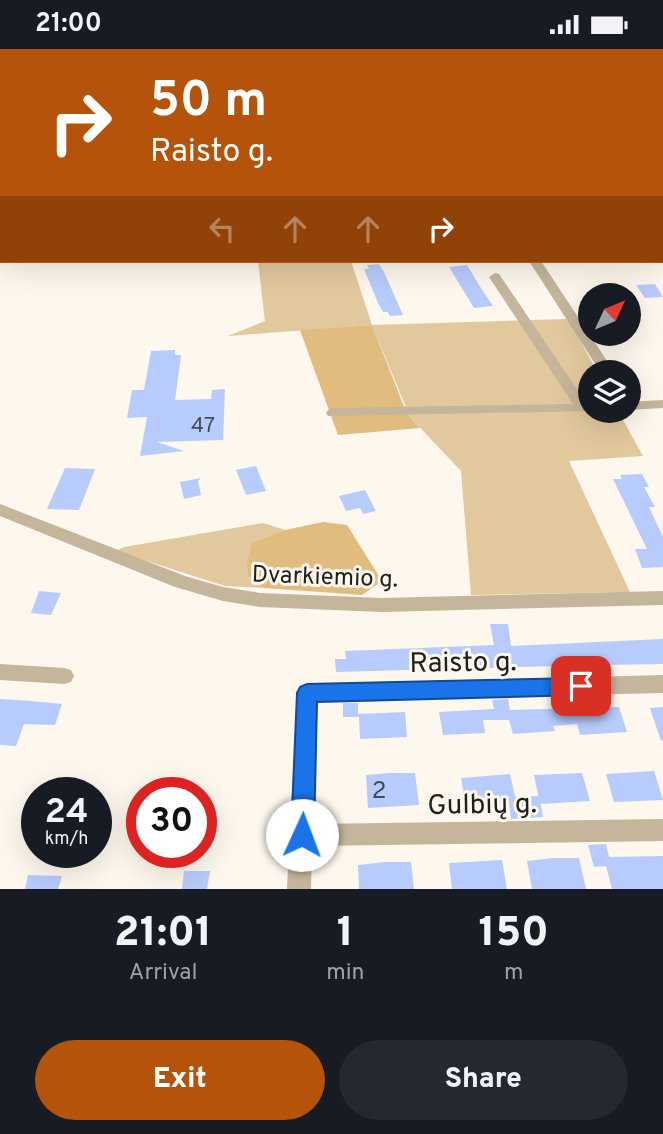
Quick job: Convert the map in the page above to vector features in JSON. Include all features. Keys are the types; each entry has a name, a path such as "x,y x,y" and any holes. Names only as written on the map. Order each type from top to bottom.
{"street":[{"path":"536,263 600,360"},
{"path":"495,277 578,395"},
{"path":"641,405 663,404"},
{"path":"333,413 578,408"},
{"name":"Dvarkiemio g.","path":"0,510 181,582 223,594 268,601 382,605 663,598"},
{"path":"0,672 64,676"},
{"name":"Raisto g.","path":"302,835 307,693 663,684"},
{"name":"Gulbių g.","path":"302,835 663,830"},
{"path":"299,889 302,835"}],"shaded area":[{"path":"258,263 352,263 372,325 228,336 265,321"},
{"path":"568,319 578,337 578,347 584,347 591,360 578,360 578,423 625,423 643,456 569,461 630,592 471,595 461,471 410,417 372,325"},
{"path":"372,325 403,404 420,428 338,435 300,330"},
{"path":"323,522 347,525 382,581 362,595 264,588 249,577 247,562 252,543 285,530"},
{"path":"263,523 285,530 252,544 249,577 264,588 225,586 116,551 124,547"}],"building":[{"path":"379,264 403,315 390,316 388,312 383,312 378,303 364,269 369,269 367,265"},
{"path":"467,265 493,306 474,308 449,267"},
{"path":"655,284 663,297 645,298 641,292 641,285"},
{"path":"175,350 175,355 181,355 175,400 211,399 212,390 225,389 223,440 157,442 184,451 140,456 147,417 127,418 132,390 144,390 151,351"},
{"path":"256,466 266,491 246,495 236,470"},
{"path":"65,468 95,469 79,510 47,509"},
{"path":"642,474 649,487 644,487 655,507 649,507 663,537 663,567 642,568 635,549 647,549 613,479 622,479 620,475"},
{"path":"201,478 198,481 201,495 184,499 180,482"},
{"path":"365,490 376,511 363,514 360,508 346,511 339,496"},
{"path":"39,591 61,593 51,615 31,613"},
{"path":"490,624 508,624 511,646 663,639 663,664 604,665 561,672 559,666 336,672 335,659 346,659 345,651 494,645"},
{"path":"0,699 62,704 55,725 24,724 16,746 0,745"},
{"path":"508,699 510,710 619,707 627,732 580,735 577,724 553,726 555,731 513,734 509,720 483,720 485,733 443,735 439,712 494,709 492,700"},
{"path":"343,703 358,703 358,714 405,712 407,737 360,739 359,717 343,717"},
{"path":"663,707 663,740 661,741 650,708"},
{"path":"654,771 663,800 614,802 606,774"},
{"path":"415,773 419,805 368,808 366,775"},
{"path":"582,773 590,801 540,804 534,775"},
{"path":"510,774 515,797 539,796 543,817 511,819 509,804 466,806 461,778"},
{"path":"606,844 609,857 663,856 663,889 612,889 606,866 594,867 588,845"},
{"path":"579,858 586,889 532,889 527,861"},
{"path":"502,860 507,889 452,889 449,863"},
{"path":"411,862 414,889 359,889 358,865"},
{"path":"184,871 210,871 207,889 182,889"},
{"path":"28,875 62,876 58,889 25,889"}],"route":[{"path":"302,835 307,693 581,686"}]}
